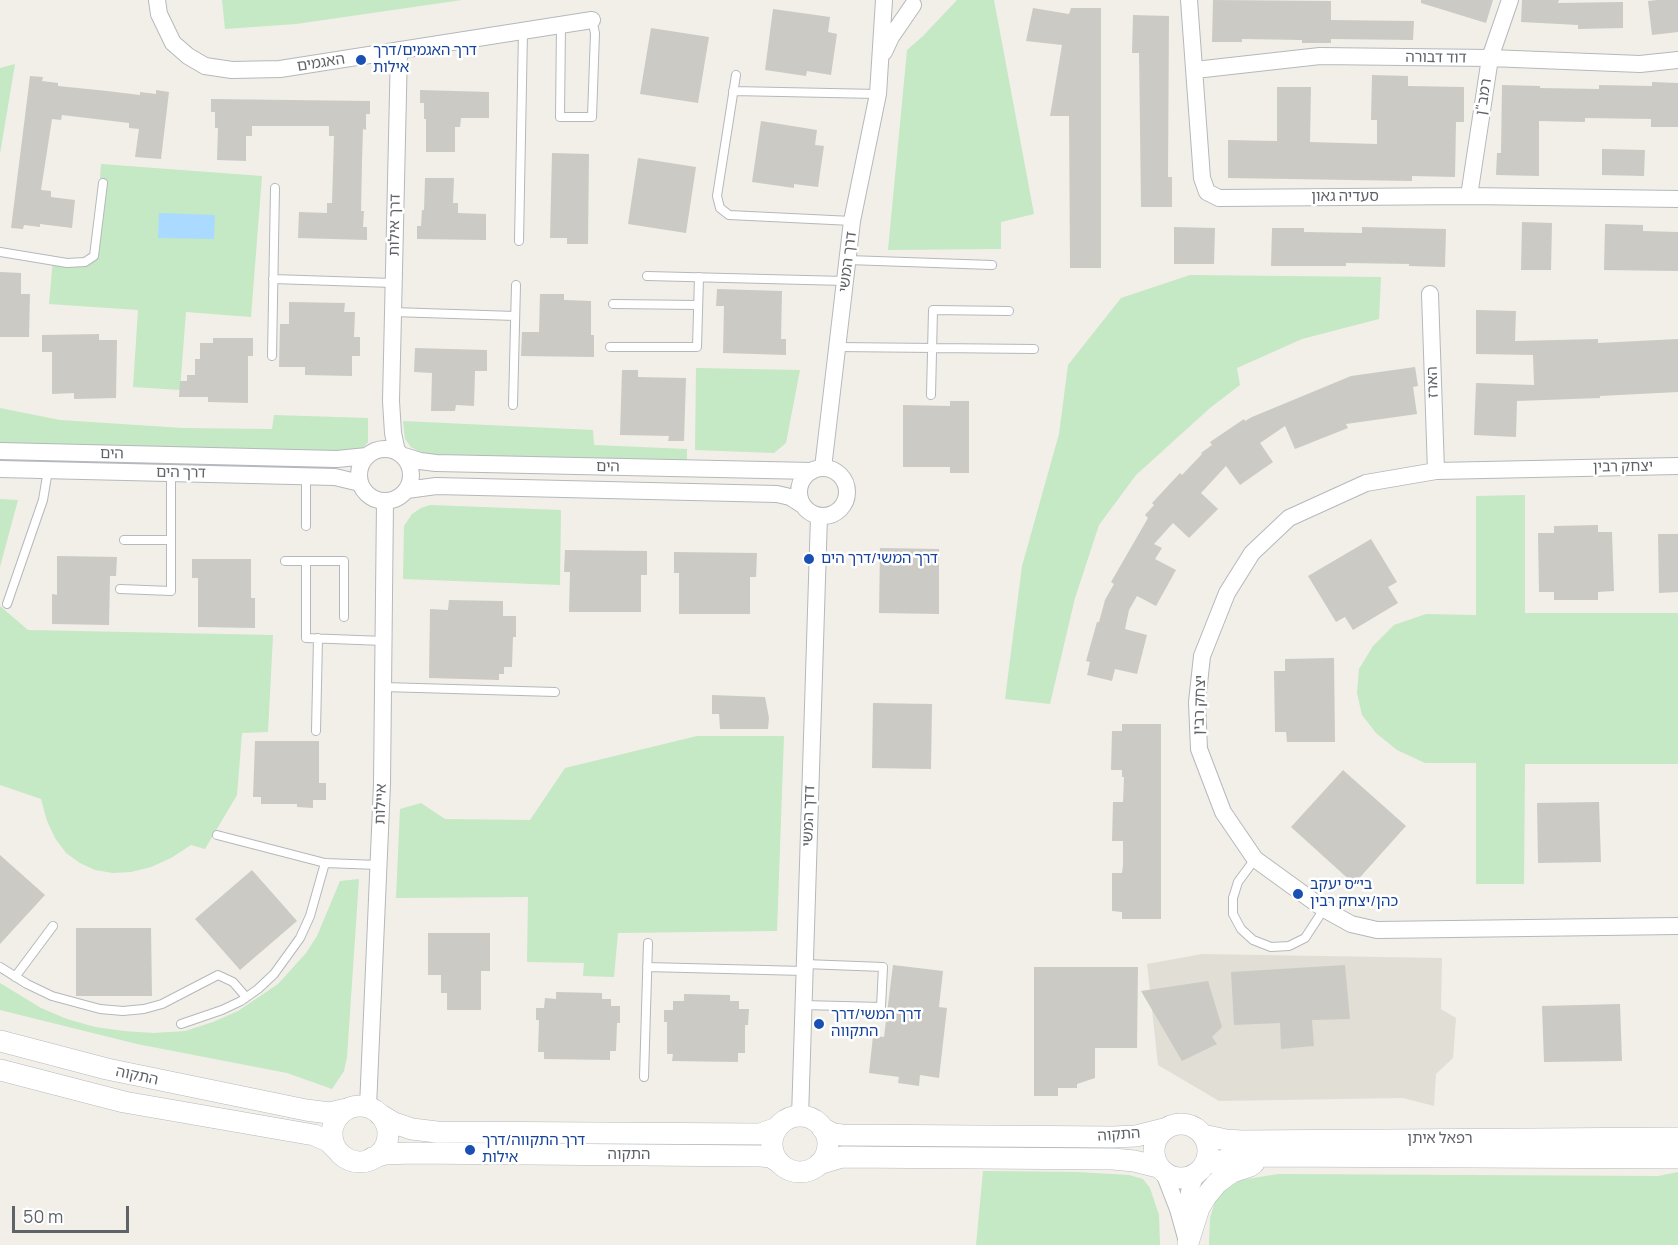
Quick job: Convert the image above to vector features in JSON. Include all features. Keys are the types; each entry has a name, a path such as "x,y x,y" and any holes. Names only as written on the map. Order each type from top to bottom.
{"street":[{"name":"האגמים","path":"157,0 159,15 173,43 188,56 205,66 232,70 280,69 592,20"},
{"name":"דרך המשי","path":"818,470 837,347 852,221 878,94 884,0"},
{"path":"893,0 906,6 918,2"},
{"name":"סעדיה גאון","path":"1190,0 1202,178 1207,192 1219,198 1469,196 1678,199"},
{"name":"רמב\"ן","path":"1469,196 1490,58 1510,0"},
{"name":"דרך המשי","path":"881,58 891,37 918,2"},
{"name":"דרך אילות","path":"391,400 399,50"},
{"name":"דוד דבורה","path":"1194,70 1320,56 1490,58 1640,64 1678,60"},
{"name":"הארז","path":"1430,294 1436,471"},
{"path":"391,400 393,433 411,471 411,479 407,490 398,498 386,501 370,496 360,483 359,471 368,455 385,434 391,400"},
{"path":"368,455 386,448 401,454"},
{"name":"הים","path":"0,451 337,459 368,455"},
{"name":"הים","path":"401,454 420,461 436,463 818,470"},
{"name":"יצחק רבין","path":"1678,466 1436,471 1366,483 1289,518 1252,553 1227,593 1203,656 1197,702 1199,748 1223,812 1255,859 1324,909 1351,924 1377,930 1678,926"},
{"name":"דרך הים","path":"0,468 335,477 360,483"},
{"path":"818,470 834,471 843,478 846,485 845,504 831,516 819,516 809,512 801,504 799,492 803,478 818,470"},
{"name":"הים","path":"407,490 436,486 777,495 790,497 801,504"},
{"name":"איילות","path":"374,1111 386,501"},
{"name":"דדך המשי","path":"800,1117 819,516"},
{"name":"התקוה","path":"0,1041 136,1076 306,1110 329,1113 347,1109"},
{"name":"התקוה","path":"0,1070 133,1104 314,1135 328,1141 337,1150"},
{"path":"360,1106 374,1111 386,1125 387,1138 382,1150 372,1158 355,1161 343,1156 337,1150 332,1138 333,1125 337,1117 347,1109 360,1106"},
{"name":"התקוה","path":"374,1111 406,1127 437,1132 760,1134 777,1128"},
{"path":"800,1117 812,1120 822,1128 827,1140 827,1149 819,1164 812,1169 800,1172 787,1169 777,1161 772,1144 777,1128 787,1120 800,1117"},
{"path":"1176,1124 1193,1127 1203,1135 1208,1151 1189,1192 1188,1244 1178,1209 1154,1155 1156,1138 1164,1129 1176,1124"},
{"name":"התקוה","path":"822,1128 833,1134 842,1135 1113,1137 1136,1136 1164,1129"},
{"name":"רפאל איתן","path":"1203,1135 1242,1141 1678,1138"},
{"name":"התקוה","path":"372,1158 385,1154 411,1152 761,1156 777,1161"},
{"name":"רפאל איתן","path":"1201,1168 1245,1156 1678,1158"},
{"path":"1188,1244 1199,1209 1217,1183 1232,1172 1250,1166 1263,1156"},
{"name":"התקוה","path":"819,1164 842,1157 1101,1159 1134,1161 1161,1170"},
{"path":"1161,1170 1180,1178 1201,1168"}],"lane":[{"path":"561,24 560,117 592,117 595,33 592,20"},
{"path":"519,242 523,31"},
{"path":"736,75 717,196 720,208 729,215 852,221"},
{"path":"734,91 878,94"},
{"path":"0,252 67,263 85,262 94,256 103,183"},
{"path":"272,356 275,188"},
{"path":"848,261 992,265"},
{"path":"647,276 845,280"},
{"path":"610,347 697,347 699,277"},
{"path":"273,279 393,283"},
{"path":"513,405 516,285"},
{"path":"613,304 698,305"},
{"path":"931,395 933,310 1010,311"},
{"path":"393,312 515,316"},
{"path":"837,347 1034,349"},
{"path":"7,604 43,500 48,470"},
{"path":"120,590 171,591 171,473"},
{"path":"306,476 306,526"},
{"path":"124,540 171,540"},
{"path":"285,561 344,561 344,617"},
{"path":"306,561 306,638 384,641"},
{"path":"316,730 318,638"},
{"path":"384,687 555,692"},
{"path":"217,835 325,863 378,865"},
{"path":"1255,859 1238,882 1233,898 1233,914 1241,929 1253,940 1271,947 1289,946 1305,938 1324,909"},
{"path":"181,1024 222,1010 246,997 274,974 300,938 319,891 325,863"},
{"path":"15,976 53,926"},
{"path":"644,1077 648,944"},
{"path":"0,967 52,996 100,1009 123,1011 162,1004 218,975 233,982 246,997"},
{"path":"647,967 883,967 881,1007 803,1005"}],"shaded area":[{"path":"1202,954 1442,958 1441,1009 1456,1018 1453,1058 1436,1074 1434,1106 1403,1098 1219,1101 1158,1065 1147,964"}],"green space":[{"path":"222,0 462,0 296,24 225,29"},
{"path":"957,0 994,0 1034,214 1001,222 1001,249 888,250 907,50"},
{"path":"15,64 0,154 0,68"},
{"path":"101,164 262,176 251,317 186,312 180,390 133,387 138,310 49,304 53,259 94,262"},
{"path":"1190,275 1381,277 1379,319 1302,339 1237,368 1240,385 1210,408 1136,475 1099,525 1075,598 1050,704 1005,699 1022,566 1059,434 1068,365 1121,298"},
{"path":"696,368 800,370 786,443 774,453 695,450"},
{"path":"0,408 60,420 183,428 272,429 274,415 368,418 368,442 357,455 0,444"},
{"path":"403,421 593,430 594,445 687,449 687,466 424,455 411,447 405,439"},
{"path":"1525,495 1525,613 1678,613 1678,764 1525,764 1524,884 1476,884 1476,763 1425,763 1397,750 1376,733 1362,715 1357,693 1359,669 1373,646 1394,625 1426,614 1476,615 1476,496"},
{"path":"0,499 18,500 0,567"},
{"path":"430,505 561,510 560,585 403,579 404,526 412,514"},
{"path":"0,606 28,630 273,635 268,732 242,733 237,795 205,849 191,845 151,867 131,872 113,873 95,870 66,853 55,838 47,821 41,799 0,785"},
{"path":"697,736 784,736 777,931 618,933 614,977 583,976 584,963 527,962 528,897 396,898 400,809 421,803 445,819 530,820 565,768"},
{"path":"359,879 347,1057 344,1071 332,1089 287,1073 137,1044 0,1010 0,983 41,1008 95,1027 154,1033 185,1031 213,1022 238,1011 278,984 306,953 317,936 340,881"},
{"path":"983,1171 1077,1172 1129,1175 1143,1179 1150,1188 1159,1215 1160,1245 976,1245"},
{"path":"1678,1172 1678,1245 1209,1245 1210,1218 1215,1202 1224,1190 1241,1180 1278,1174 1658,1176"}],"water":[{"path":"159,213 215,215 214,239 158,238"}],"building":[{"path":"1213,0 1331,1 1331,20 1414,21 1413,40 1331,39 1331,43 1302,43 1302,40 1242,39 1242,42 1212,42"},
{"path":"1421,0 1493,0 1486,23 1421,3"},
{"path":"1522,0 1559,0 1558,3 1623,2 1623,28 1578,29 1578,25 1521,22"},
{"path":"1678,0 1678,32 1652,35 1648,1"},
{"path":"1033,8 1069,14 1071,8 1101,8 1101,268 1070,268 1069,116 1050,116 1062,45 1026,41"},
{"path":"773,9 830,17 828,32 837,34 831,75 807,71 806,76 765,70"},
{"path":"1133,15 1169,16 1168,177 1172,177 1172,207 1141,207 1139,53 1132,53"},
{"path":"651,28 709,37 698,103 640,94"},
{"path":"1372,75 1408,76 1408,86 1464,87 1464,122 1456,122 1455,177 1412,176 1412,181 1228,178 1228,140 1277,141 1277,87 1311,87 1310,142 1377,144 1377,120 1371,120"},
{"path":"30,76 43,77 42,81 58,83 58,86 140,95 140,92 156,94 156,90 169,92 161,159 135,157 139,129 129,128 129,123 62,115 61,120 52,119 41,190 51,191 51,197 75,200 72,228 40,224 40,227 24,225 23,229 11,228"},
{"path":"1652,82 1678,83 1678,127 1651,127 1651,119 1585,118 1585,122 1539,121 1539,176 1496,175 1497,153 1501,153 1502,85 1599,89 1599,85 1652,86"},
{"path":"420,90 489,92 489,118 461,118 460,127 455,127 455,152 426,152 426,119 424,119 424,103 420,103"},
{"path":"211,99 370,101 370,114 366,114 366,130 363,129 362,162 361,211 364,211 363,227 367,227 367,240 298,238 299,212 327,213 327,203 332,203 334,136 329,136 329,126 252,126 252,136 246,136 246,161 217,160 218,128 215,128 215,112 211,112"},
{"path":"761,121 817,130 815,145 824,146 818,187 794,184 794,188 752,182"},
{"path":"1602,149 1645,150 1644,176 1602,175"},
{"path":"552,153 589,154 588,244 567,244 567,238 550,238"},
{"path":"638,158 696,167 686,233 628,224"},
{"path":"425,178 454,178 453,203 458,203 458,213 486,214 486,240 417,239 417,226 421,226 422,210 424,210"},
{"path":"1522,222 1552,223 1551,270 1521,270"},
{"path":"1605,224 1643,225 1643,231 1678,232 1678,271 1604,270"},
{"path":"1174,227 1215,228 1214,264 1174,264"},
{"path":"1362,227 1446,229 1445,267 1346,263 1346,266 1271,266 1272,228 1304,228 1304,232 1362,233"},
{"path":"0,272 21,273 21,294 30,294 29,337 0,337"},
{"path":"717,289 782,291 781,339 786,339 786,355 723,353 724,306 716,306"},
{"path":"540,294 564,294 564,300 591,301 591,335 594,335 594,357 521,356 522,332 539,332"},
{"path":"289,302 345,303 344,312 355,312 354,337 360,337 360,356 352,356 352,376 305,375 305,367 279,367 280,324 289,324"},
{"path":"1476,310 1516,311 1515,341 1598,339 1598,343 1678,339 1678,392 1517,401 1516,437 1474,435 1476,383 1534,385 1533,355 1476,354"},
{"path":"99,334 99,340 117,340 116,398 74,399 74,393 52,394 52,352 42,352 42,335"},
{"path":"213,338 253,338 253,356 248,356 248,403 208,402 208,397 179,397 180,381 187,381 187,375 195,375 195,359 200,359 200,343 213,343"},
{"path":"415,348 487,350 487,371 475,371 474,406 456,405 455,411 431,411 432,373 414,372"},
{"path":"1415,367 1418,386 1413,387 1417,414 1346,424 1348,428 1295,449 1285,426 1260,443 1273,462 1240,485 1226,466 1201,493 1218,509 1189,538 1173,523 1154,544 1162,548 1155,559 1176,570 1156,606 1137,596 1129,610 1125,629 1147,635 1137,674 1115,669 1112,681 1087,675 1090,662 1086,661 1105,600 1114,584 1111,582 1148,518 1145,515 1154,505 1152,503 1180,473 1182,475 1201,453 1212,445 1210,442 1244,419 1245,421 1351,376"},
{"path":"622,370 638,370 638,377 686,378 684,441 668,441 669,436 620,435"},
{"path":"950,401 969,401 969,473 950,473 950,467 903,467 903,405 950,406"},
{"path":"1598,525 1598,532 1612,532 1614,591 1598,592 1598,600 1554,600 1554,592 1539,592 1538,533 1554,533 1554,526"},
{"path":"1658,534 1678,534 1678,592 1659,593"},
{"path":"1371,539 1397,582 1388,587 1398,603 1353,630 1345,617 1336,622 1308,576"},
{"path":"880,548 939,549 939,614 879,613"},
{"path":"565,550 647,551 647,575 641,575 641,612 569,612 570,572 564,572"},
{"path":"674,552 757,553 756,577 750,577 750,614 679,614 679,573 674,573"},
{"path":"57,556 117,557 116,576 110,576 109,625 52,624 52,594 57,595"},
{"path":"192,559 251,559 251,598 255,598 255,628 198,627 198,578 192,578"},
{"path":"449,600 503,601 503,616 516,616 512,667 504,667 504,674 499,674 499,680 429,678 430,609 448,610"},
{"path":"1334,658 1335,742 1287,742 1286,732 1275,732 1274,671 1285,671 1285,659"},
{"path":"712,695 765,697 769,718 768,729 720,729 719,714 712,714"},
{"path":"873,703 932,704 931,769 872,768"},
{"path":"1122,724 1161,724 1161,919 1122,919 1122,912 1112,911 1112,873 1122,873 1123,865 1123,841 1112,841 1113,802 1123,802 1124,777 1122,777 1122,770 1111,770 1112,731 1122,731"},
{"path":"255,741 319,741 319,783 326,783 326,800 313,800 313,808 297,807 297,804 261,804 261,797 253,797"},
{"path":"1343,770 1406,826 1354,884 1291,827"},
{"path":"1599,802 1601,862 1538,863 1537,803"},
{"path":"0,855 45,895 0,944"},
{"path":"252,870 297,921 240,970 195,919"},
{"path":"76,928 151,928 152,996 76,996"},
{"path":"428,933 490,933 490,971 481,971 481,1010 447,1010 447,993 441,993 441,975 428,975"},
{"path":"893,965 943,971 939,1007 947,1008 939,1078 920,1075 919,1086 898,1083 899,1077 869,1073 873,1036 884,1037"},
{"path":"1345,965 1350,1019 1312,1020 1314,1046 1281,1049 1280,1023 1234,1025 1231,972"},
{"path":"1034,967 1138,967 1137,1048 1095,1048 1095,1078 1077,1084 1077,1088 1058,1088 1058,1096 1034,1096"},
{"path":"1208,981 1222,1027 1212,1037 1217,1044 1182,1061 1141,991"},
{"path":"556,992 602,993 602,999 611,999 611,1006 620,1006 616,1051 610,1051 610,1060 544,1059 544,1052 538,1052 539,1020 536,1020 536,1008 544,1008 545,998 556,999"},
{"path":"684,994 730,995 730,1001 739,1001 739,1009 749,1009 748,1025 745,1025 745,1053 738,1053 738,1062 672,1061 673,1054 667,1054 667,1022 664,1022 664,1010 673,1010 673,1001 684,1001"},
{"path":"1620,1004 1622,1061 1544,1062 1542,1006"}],"place":[{"name":"דרך האגמים/דרך אילות","path":"361,60"},
{"name":"דרך המשי/דרך הים","path":"809,559"},
{"name":"בי״ס יעקב כהן/יצחק רבין","path":"1298,894"},
{"name":"דרך המשי/דרך התקווה","path":"819,1024"},
{"name":"דרך התקווה/דרך אילות","path":"470,1150"}]}
